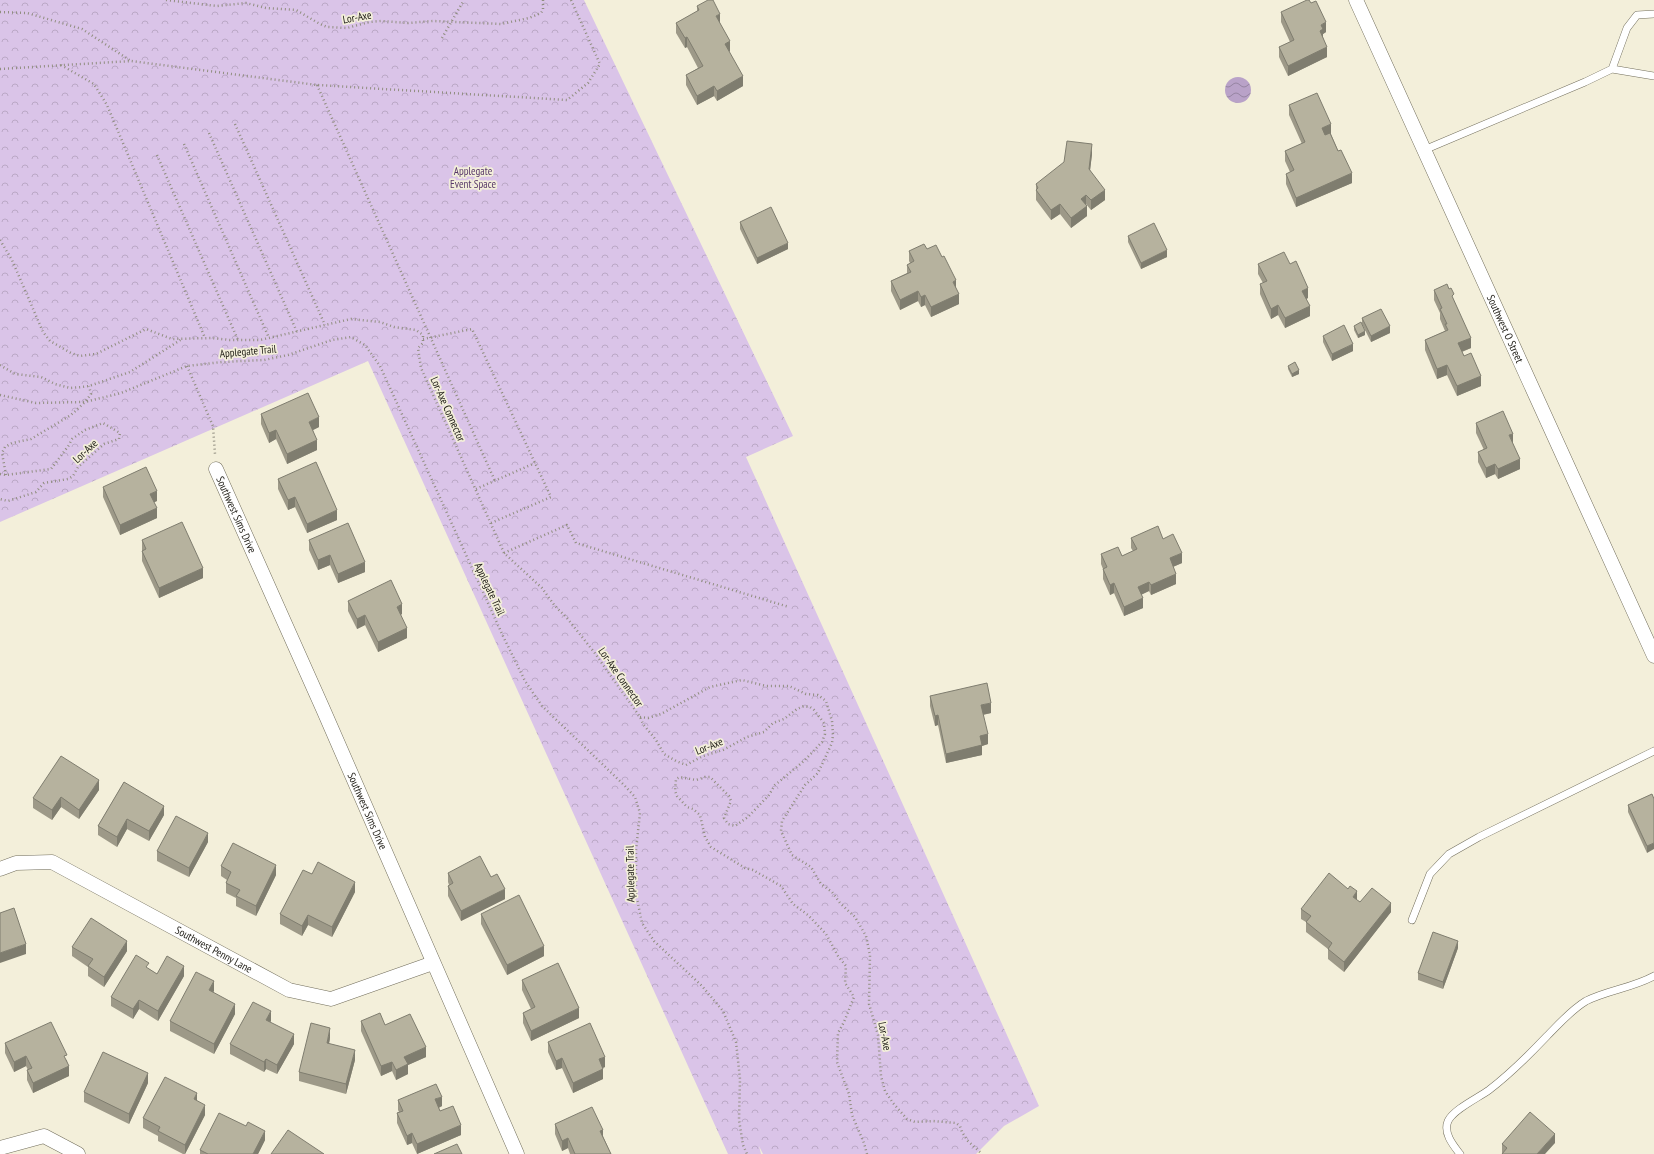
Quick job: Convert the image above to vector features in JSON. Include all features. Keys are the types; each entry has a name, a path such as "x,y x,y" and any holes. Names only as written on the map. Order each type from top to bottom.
{"street":[{"name":"Southwest O Street","path":"1356,0 1654,656"},
{"name":"Southwest Sims Drive","path":"216,469 326,716 517,1154"},
{"name":"Southwest Penny Lane","path":"0,869 16,863 52,862 289,990 331,999 433,963"},
{"path":"0,1148 44,1136 78,1154"}],"lane":[{"path":"1612,69 1627,28 1637,15 1654,14"},
{"path":"1424,150 1585,82 1612,69 1654,76"},
{"path":"1412,920 1430,874 1450,854 1479,837 1654,751"},
{"path":"1460,1154 1452,1144 1447,1134 1448,1122 1452,1116 1488,1091 1508,1074 1568,1015 1584,1002 1607,992 1643,983 1654,976"}],"path":[{"name":"Lor-Axe","path":"166,0 216,6 246,3 266,8 296,10 320,24 334,28 347,28 369,22 381,21 408,23 420,21 450,21 501,24 522,20 541,13 543,10 543,0"},
{"path":"442,38 450,21 464,0"},
{"path":"0,69 131,61 318,85 567,100 588,83 600,64 570,0"},
{"path":"0,12 26,13 82,30 131,61"},
{"path":"60,65 94,84 107,105 205,338"},
{"path":"318,85 495,481"},
{"path":"235,124 325,325"},
{"path":"209,133 297,332"},
{"path":"184,144 268,338"},
{"path":"157,156 238,340"},
{"path":"0,240 12,260 43,332 50,341 72,354 80,356 96,354 146,329 172,338 238,340 260,340 351,319 367,319 394,327 416,330 423,339 472,329 552,496 491,523"},
{"name":"Applegate Trail","path":"0,395 36,403 85,402 121,393 187,366 222,362 264,360 288,355 332,340 351,337 366,345 380,366 525,681 542,706 635,797 640,813 636,850 636,894 642,923 654,941 702,986 722,1011 736,1042 740,1079 739,1120 743,1145 747,1154"},
{"path":"0,365 15,374 41,377 54,384 70,388 89,386 130,372 182,339"},
{"name":"Lor-Axe Connector","path":"423,339 423,343 418,348 421,368 504,553 542,588 555,606 567,618 594,652 640,717"},
{"path":"187,366 213,426 216,469"},
{"path":"6,475 2,453 5,447 12,443 31,439 71,415 91,394 89,386"},
{"name":"Lor-Axe","path":"0,474 6,475 51,469 72,439 85,430 103,423 120,433 119,439 104,444 78,467 73,476 68,479 44,483 36,492 8,500 0,499"},
{"path":"476,489 535,463"},
{"path":"504,553 567,525 576,543 788,607"},
{"name":"Lor-Axe","path":"640,717 648,718 661,714 710,687 742,680 766,686 789,686 806,694 818,695 826,701 832,722 832,742 818,773 805,785 782,821 781,832 792,855 811,867 821,884 832,892 840,903 855,917 866,936 870,955 869,1004 878,1035 881,1053 881,1076 885,1091 907,1119 915,1122 933,1121 956,1123 960,1126 968,1141 982,1154"},
{"name":"Lor-Axe","path":"640,717 643,724 656,740 664,754 676,762 686,764 703,756 723,750 747,737 764,732 773,723 784,719 797,709 804,706 814,710 824,723 825,734 818,747 804,761 775,785 769,795 748,817 735,826 728,824 724,818 731,801 730,796 710,777 696,780 680,777 676,779 676,791 678,796 688,807 700,815 705,836 711,847 746,868 753,870 781,886 793,904 808,915 826,934 838,956 846,966 845,983 854,997 838,1033 836,1062 849,1094 852,1115 867,1154"}],"green space":[{"name":"Applegate Event Space","path":"0,0 584,0 793,436 746,457 1039,1106 1004,1126 976,1154 763,1154 759,1146 761,1154 728,1154 368,361 0,522"}],"water":[{"path":"1238,77 1247,81 1251,90 1247,99 1238,103 1229,99 1225,90 1229,81"}],"building":[{"path":"708,0 713,0 720,14 716,16 730,41 725,44 743,76 717,91 714,86 697,96 686,75 703,66 687,37 685,38 676,23 699,10 697,6"},
{"path":"1307,0 1311,3 1316,1 1326,22 1321,25 1323,29 1320,31 1327,47 1288,66 1279,47 1294,40 1281,12"},
{"path":"1317,93 1331,124 1322,128 1325,135 1330,133 1338,151 1341,150 1352,173 1296,198 1286,174 1294,170 1285,151 1305,142 1289,105"},
{"path":"1067,141 1092,144 1089,169 1105,190 1091,200 1086,195 1081,199 1087,206 1071,218 1060,204 1051,210 1036,190 1038,188 1036,184 1064,162"},
{"path":"771,207 788,243 757,258 740,222"},
{"path":"1154,223 1167,250 1141,263 1128,236"},
{"path":"924,244 927,249 936,245 942,257 944,256 956,280 953,282 959,294 931,307 925,295 921,297 918,291 900,300 891,281 911,272 907,265 914,261 909,251"},
{"path":"1284,252 1290,264 1296,261 1308,288 1302,291 1310,306 1285,318 1278,305 1271,309 1260,284 1267,281 1258,264"},
{"path":"1447,284 1449,289 1451,288 1454,294 1452,296 1471,338 1458,343 1464,356 1471,353 1481,376 1457,386 1447,365 1437,369 1425,340 1448,330 1445,324 1447,324 1440,309 1442,308 1434,290"},
{"path":"1381,309 1390,326 1371,336 1362,318"},
{"path":"1361,322 1365,331 1358,335 1354,326"},
{"path":"1344,325 1353,344 1332,354 1323,336"},
{"path":"1295,362 1299,370 1292,374 1288,366"},
{"path":"308,393 319,417 309,422 317,440 287,454 276,430 269,433 261,414"},
{"path":"1503,411 1513,434 1509,435 1520,459 1498,469 1495,464 1486,468 1478,452 1487,448 1476,423"},
{"path":"316,462 337,510 307,524 295,497 288,500 278,479"},
{"path":"146,467 157,491 150,494 157,508 120,525 103,487"},
{"path":"182,522 203,568 159,588 142,551 146,549 142,540"},
{"path":"348,523 365,562 338,574 330,555 318,560 309,540"},
{"path":"1158,526 1163,539 1173,534 1182,553 1170,558 1176,574 1151,585 1149,582 1138,587 1143,598 1124,607 1114,583 1110,585 1103,569 1107,567 1101,554 1118,547 1122,556 1137,549 1131,538"},
{"path":"391,580 402,604 397,607 407,628 378,642 365,615 357,619 348,601"},
{"path":"987,683 991,703 981,705 988,734 980,736 982,745 946,754 938,715 935,716 930,696"},
{"path":"61,756 99,780 79,810 61,797 52,810 33,798"},
{"path":"124,782 164,806 149,831 127,819 117,837 98,826"},
{"path":"1652,794 1654,799 1654,843 1647,846 1628,805"},
{"path":"176,816 208,833 189,868 157,851"},
{"path":"233,843 276,865 256,906 236,896 240,890 226,883 231,872 221,866"},
{"path":"480,856 491,877 497,874 505,889 461,911 448,886 453,883 448,873"},
{"path":"318,862 355,882 332,927 308,915 302,926 280,914 303,870 312,874"},
{"path":"1329,873 1348,889 1350,886 1357,891 1353,897 1360,902 1372,888 1391,903 1344,962 1328,949 1332,943 1306,922 1311,916 1301,909"},
{"path":"519,895 544,946 507,965 481,914"},
{"path":"14,908 26,944 0,953 0,913"},
{"path":"91,918 127,941 104,977 88,966 93,959 72,947"},
{"path":"1433,932 1458,941 1443,982 1418,973"},
{"path":"136,955 149,963 146,967 157,974 167,956 184,966 158,1011 139,1000 133,1009 111,997"},
{"path":"558,963 579,1008 531,1031 523,1013 535,1007 522,980"},
{"path":"196,972 214,981 209,990 235,1004 214,1044 170,1021"},
{"path":"253,1002 271,1011 266,1020 294,1034 277,1065 266,1059 264,1062 230,1044"},
{"path":"380,1013 385,1025 410,1014 426,1047 404,1057 408,1064 396,1070 392,1062 381,1066 361,1021"},
{"path":"51,1022 67,1055 64,1056 69,1066 33,1083 27,1070 32,1068 26,1056 14,1062 5,1043"},
{"path":"311,1023 330,1028 327,1043 355,1050 346,1084 299,1072"},
{"path":"590,1023 605,1057 599,1059 603,1069 573,1083 562,1058 556,1061 548,1042"},
{"path":"103,1052 148,1073 129,1114 84,1092"},
{"path":"165,1077 197,1093 194,1099 205,1105 185,1145 158,1131 160,1127 143,1118"},
{"path":"436,1084 442,1097 435,1099 440,1111 453,1106 461,1125 417,1144 412,1133 407,1136 397,1113 403,1111 398,1100"},
{"path":"592,1107 603,1130 600,1131 611,1154 575,1154 568,1138 562,1141 555,1124"},
{"path":"1530,1112 1555,1134 1537,1154 1502,1154 1507,1148 1502,1144"},
{"path":"219,1113 246,1126 248,1122 265,1131 253,1154 208,1154 200,1150"},
{"path":"288,1130 324,1154 271,1154"},
{"path":"457,1144 462,1154 434,1154"}]}
